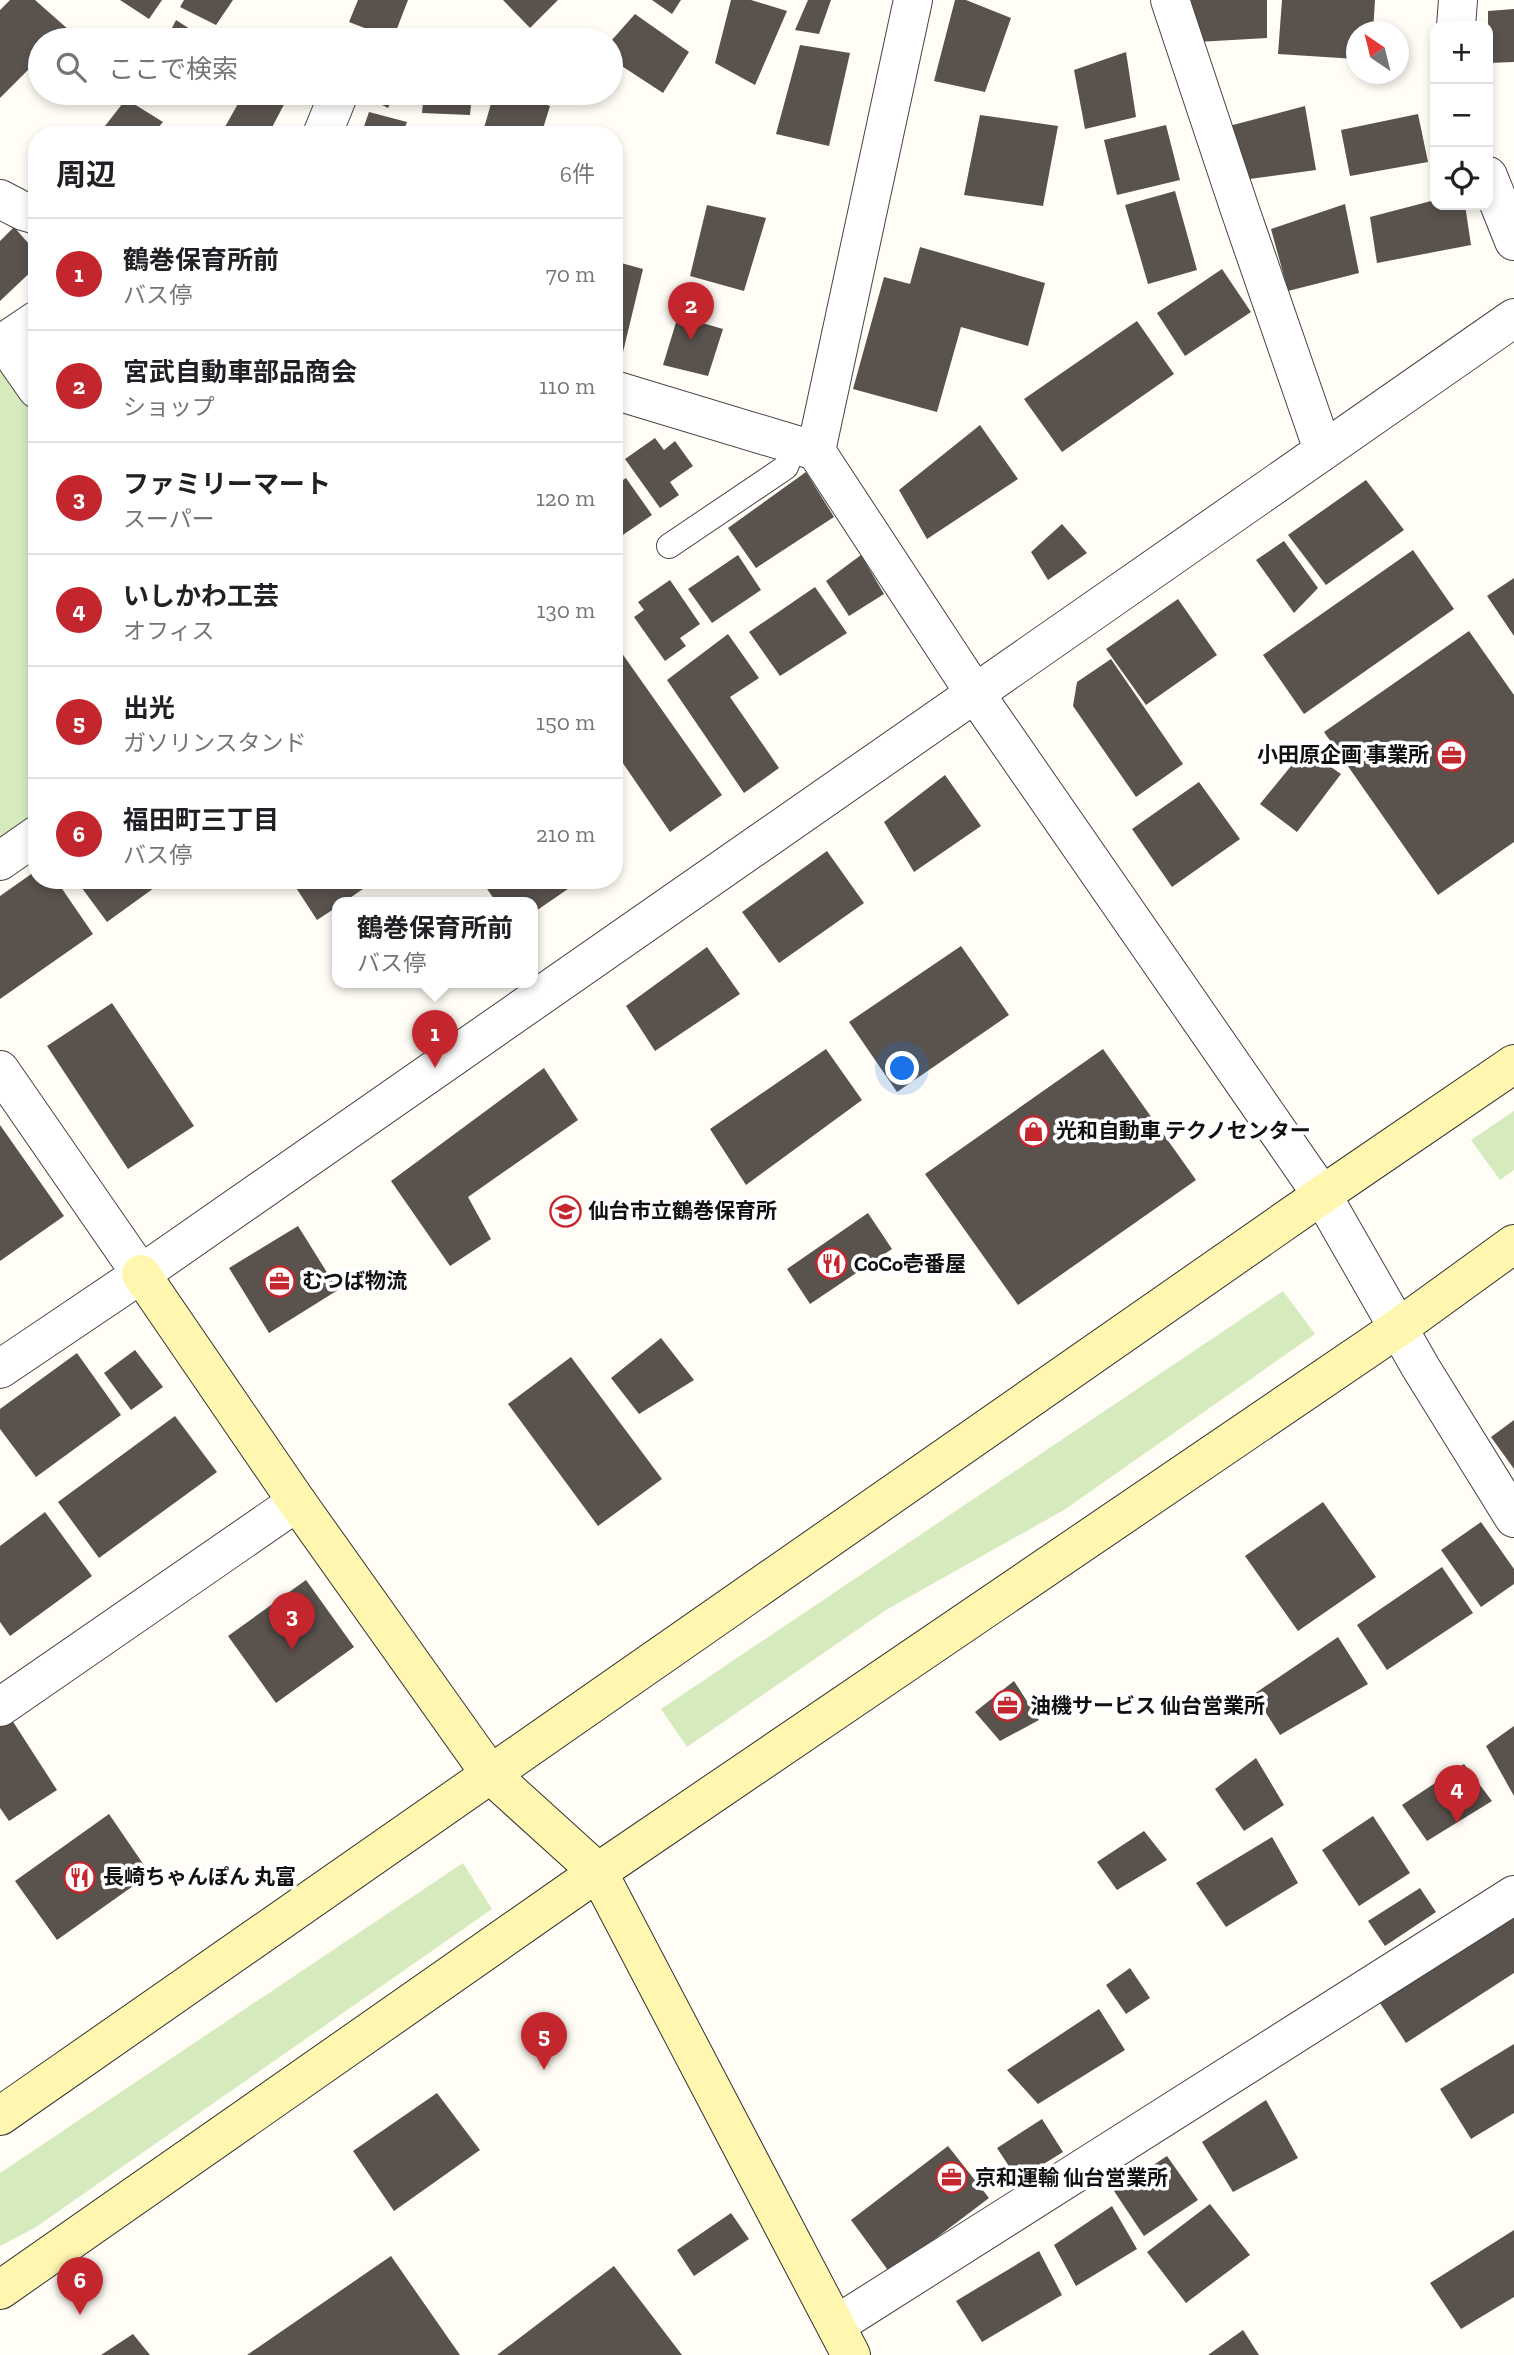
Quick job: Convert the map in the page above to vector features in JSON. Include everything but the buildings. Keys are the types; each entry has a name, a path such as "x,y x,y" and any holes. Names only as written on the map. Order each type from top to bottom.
{"street":[{"path":"805,447 914,0"},
{"path":"1170,0 1324,450"},
{"path":"1456,21 1458,0"},
{"path":"326,126 335,105"},
{"path":"1493,188 1514,241"},
{"path":"0,199 28,212"},
{"path":"0,1369 141,1274 1514,318"},
{"path":"28,326 2,344 28,377"},
{"path":"624,402 805,447 1322,1195 1398,1328 1514,1518"},
{"path":"0,861 28,841"},
{"path":"0,2116 1514,1064"},
{"path":"0,1070 296,1502 491,1775 598,1872 844,2340 1514,1895"},
{"path":"0,2290 598,1872 1398,1328 1514,1244"},
{"path":"0,1707 296,1502"}],"lane":[{"path":"669,546 786,467 805,447"}],"green space":[{"path":"0,345 28,378 28,841 0,861"},
{"path":"1514,1111 1514,1170 1500,1180 1471,1140"},
{"path":"1283,1291 1315,1334 1064,1510 886,1610 687,1747 661,1709"},
{"path":"463,1863 492,1909 36,2227 0,2246 0,2173"}],"place":[{"name":"宮武自動車部品商会","path":"691,340"},
{"name":"小田原企画 事業所","path":"1452,755"},
{"name":"鶴巻保育所前","path":"435,1068"},
{"name":"光和自動車 テクノセンター","path":"1033,1131"},
{"name":"仙台市立鶴巻保育所","path":"565,1211"},
{"name":"CoCo壱番屋","path":"831,1264"},
{"name":"むつば物流","path":"279,1281"},
{"name":"ファミリーマート","path":"292,1650"},
{"name":"油機サービス 仙台営業所","path":"1007,1706"},
{"name":"いしかわ工芸","path":"1457,1823"},
{"name":"長崎ちゃんぽん 丸富","path":"80,1877"},
{"name":"出光","path":"544,2070"},
{"name":"京和運輸 仙台営業所","path":"952,2178"},
{"name":"福田町三丁目","path":"80,2315"}]}
